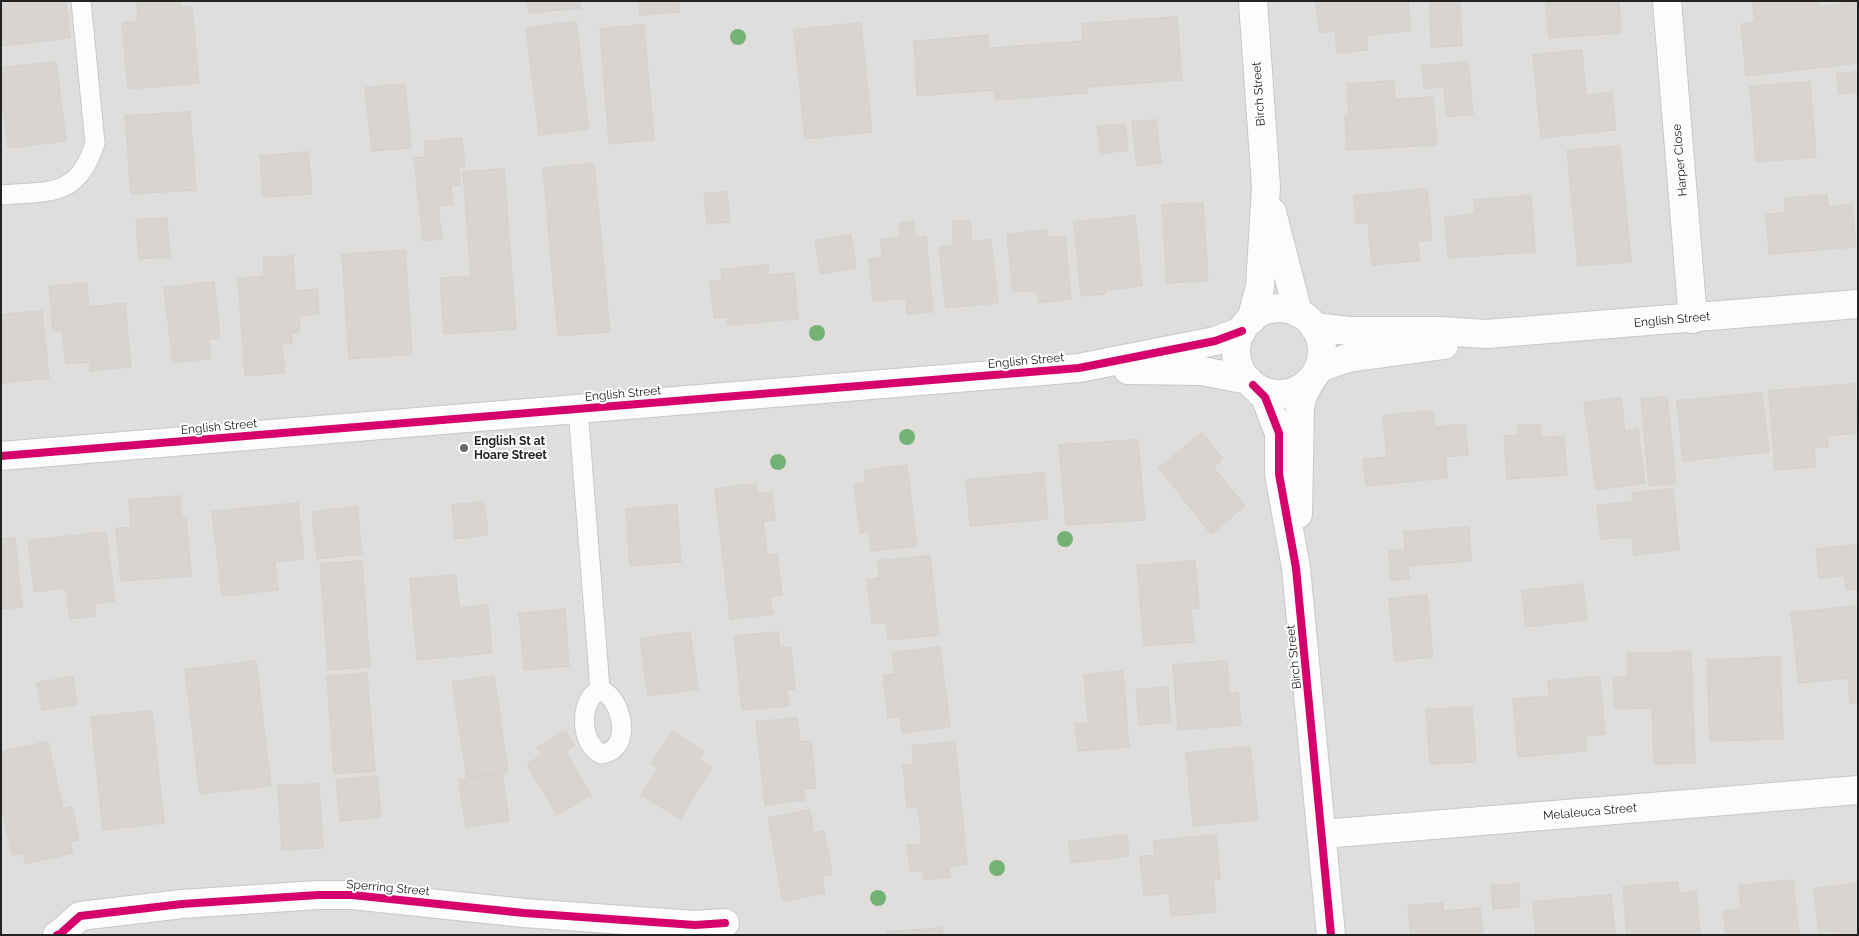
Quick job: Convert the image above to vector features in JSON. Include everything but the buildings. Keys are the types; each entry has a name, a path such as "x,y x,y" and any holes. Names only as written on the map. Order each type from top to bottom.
{"street":[{"name":"Birch Street","path":"1246,325 1260,287 1266,186 1252,1"},
{"name":"Harper Close","path":"1667,1 1693,318"},
{"name":"Birch Street","path":"1266,186 1306,320"},
{"name":"English Street","path":"1306,320 1349,331 1440,331 1486,334 1858,304"},
{"path":"1284,309 1306,320 1318,333 1322,347 1321,361 1315,374 1300,389 1280,394 1266,392 1251,383 1240,368 1237,353 1237,345 1246,325 1256,315 1270,310 1284,309"},
{"name":"English Street","path":"1079,368 1215,342 1246,325"},
{"name":"English Street","path":"1315,374 1348,358 1441,346 1486,334"},
{"name":"English Street","path":"1,456 1079,368 1202,371 1251,383"},
{"name":"Birch Street","path":"1296,568 1299,430 1303,395 1315,374"},
{"name":"Birch Street","path":"1251,383 1265,397 1279,433 1278,474 1296,568 1323,834 1331,935"},
{"name":"Melaleuca Street","path":"1323,834 1858,790"},
{"name":"Sperring Street","path":"56,935 60,934 80,916 182,904 318,895 352,895 524,913 695,925 725,923"}],"lane":[{"path":"1,194 57,190 77,178 89,161 94,143 81,1"},
{"path":"578,409 600,688"}],"shaded area":[{"path":"1,1 1858,1 1858,935 1,935"}],"cycle path":[{"path":"1,456 1079,368 1215,341 1242,331"},
{"path":"1253,385 1265,397 1279,433 1279,474 1296,568 1331,935"},
{"path":"57,935 80,916 182,904 318,895 352,895 524,913 695,925 725,923"}],"place":[{"name":"English St at Hoare Street","path":"464,448"}]}
